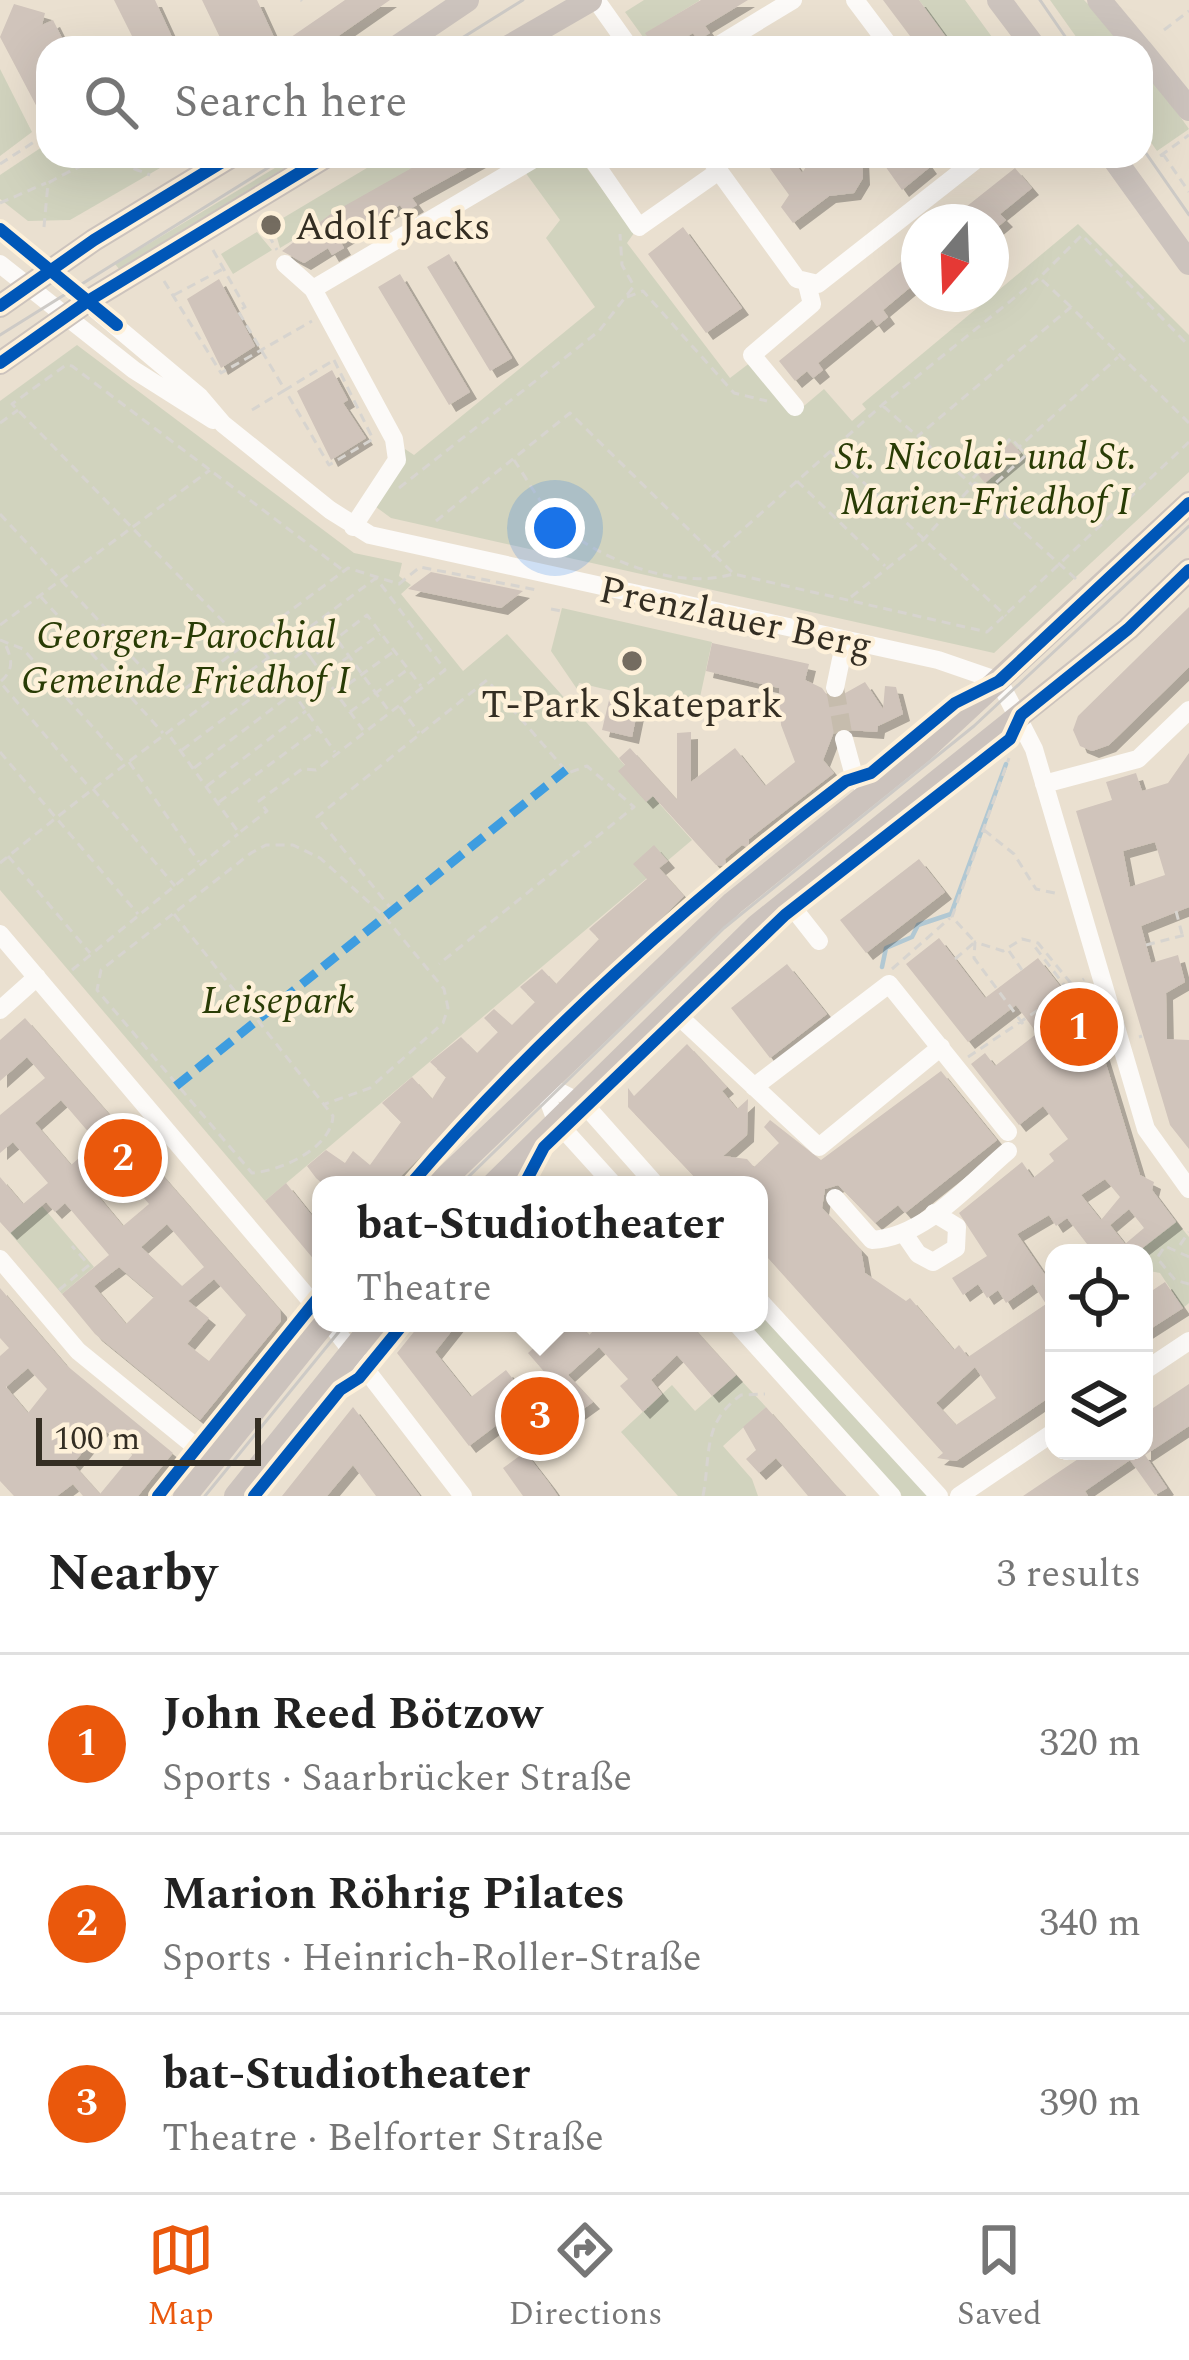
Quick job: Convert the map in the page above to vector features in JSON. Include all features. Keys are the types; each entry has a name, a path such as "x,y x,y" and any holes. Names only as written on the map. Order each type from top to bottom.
{"main road":[{"path":"414,36 467,0"},
{"path":"528,36 593,0"},
{"path":"999,0 1026,36"},
{"path":"1099,0 1129,36"},
{"path":"1153,65 1189,109"},
{"path":"0,306 213,168"},
{"path":"0,363 65,315 307,168"},
{"path":"1121,168 1189,263"},
{"path":"447,1176 733,903 999,681 1189,503"},
{"path":"502,1176 670,1007 788,901 1128,629 1189,570"},
{"path":"184,1496 320,1332"},
{"path":"236,1496 368,1332"}],"street":[{"path":"593,0 621,36"},
{"path":"734,36 793,0"},
{"path":"855,0 882,36"},
{"path":"313,289 518,168"},
{"path":"598,168 639,227 708,168"},
{"path":"716,168 797,279 818,284 963,168"},
{"name":"Prenzlauer Berg","path":"0,229 200,397 223,424 353,527 938,660 999,681"},
{"name":"Prenzlauer Berg","path":"0,264 190,409 223,424"},
{"path":"285,264 313,289 394,439 397,460 353,527"},
{"path":"795,407 752,355 812,304 807,284"},
{"path":"835,688 845,640"},
{"path":"999,681 1021,715 1044,784 1066,889 1146,1129 1189,1189"},
{"path":"1044,784 1138,759 1189,710"},
{"path":"844,739 853,772 868,794"},
{"path":"1066,889 1096,878"},
{"path":"788,901 820,940"},
{"path":"0,934 312,1302"},
{"path":"0,1010 37,977"},
{"path":"754,1087 889,984 957,1066 1008,1142 934,1213 905,1234 872,1240 835,1198"},
{"path":"670,1007 819,1147 941,1047"},
{"path":"542,1082 577,1098 648,1176"},
{"path":"542,1082 556,1121 606,1176"},
{"path":"905,1234 918,1254 933,1262 956,1248 957,1226 934,1213"},
{"path":"0,1259 78,1351 213,1460"},
{"path":"768,1310 939,1496"},
{"path":"335,1332 463,1496"},
{"path":"744,1332 892,1496"},
{"path":"1153,1365 1189,1341"},
{"path":"959,1496 1045,1438"}],"path":[{"path":"1164,29 1189,11"},
{"path":"1189,135 1162,155 1189,192"},
{"path":"0,164 36,141"},
{"path":"0,202 73,168"},
{"path":"133,168 151,176"},
{"path":"44,227 48,183"},
{"path":"260,220 285,264"},
{"path":"402,488 599,331 634,286 622,265 618,236 634,220"},
{"path":"711,558 1082,236 1189,346"},
{"path":"213,250 261,350 285,390 329,465 373,439 334,360 285,390 252,410"},
{"path":"173,296 223,268"},
{"path":"1040,277 1188,422"},
{"path":"163,280 221,373 328,321"},
{"path":"625,298 644,291 734,393 795,407"},
{"path":"918,436 1072,308"},
{"path":"1019,447 1119,356"},
{"path":"245,644 12,404 66,364 72,366 344,571 399,584 419,567 538,589"},
{"path":"882,405 975,483 1076,579"},
{"path":"0,423 18,410"},
{"path":"436,521 570,413 711,558 734,574 987,632 1189,442"},
{"path":"1011,438 1019,447 1026,455 988,490 975,483 971,474 1011,438"},
{"path":"830,451 1008,617"},
{"path":"513,459 562,528 625,564 707,582 734,574"},
{"path":"0,625 210,470"},
{"path":"796,480 887,568"},
{"path":"848,599 922,540 975,483"},
{"path":"0,514 171,699 344,571"},
{"path":"0,863 91,788 376,578"},
{"path":"72,970 267,811 259,801 302,769 316,770 445,670 376,578"},
{"path":"40,596 165,733 239,833"},
{"path":"550,609 561,611"},
{"path":"311,658 368,615 422,687"},
{"path":"323,675 381,633"},
{"path":"253,638 336,754"},
{"path":"336,638 390,713"},
{"path":"0,640 12,658 9,674 0,682 175,886"},
{"path":"6,646 23,649 126,762 201,865"},
{"path":"180,751 305,650 364,731"},
{"path":"336,693 394,651"},
{"path":"350,712 408,669"},
{"path":"393,911 317,817 487,680 568,773 587,766 634,807 439,964"},
{"path":"193,769 293,693"},
{"path":"399,706 419,734"},
{"path":"207,786 306,711"},
{"path":"992,754 1010,739 1021,715"},
{"path":"219,802 318,729"},
{"path":"0,752 139,915"},
{"path":"905,986 890,967 952,917 1009,758"},
{"path":"983,829 1014,854 1036,889 1066,889"},
{"path":"174,914 333,1116 329,1130 282,1170 252,1173 97,990 101,970 258,848 293,845 320,858 384,916 443,989 448,1008 437,1029 370,1088 326,1104"},
{"path":"8,856 91,954"},
{"path":"1146,945 1186,935 1176,911"},
{"path":"952,917 975,943 1008,950 1022,970"},
{"path":"957,1066 1068,990 1034,946 1022,940 1008,950"},
{"path":"955,959 975,943"},
{"path":"975,943 974,958 1023,1024"},
{"path":"1034,946 1039,944 1073,988 1085,978"},
{"path":"1178,1249 1189,1232"},
{"path":"58,1290 89,1265 73,1246"},
{"path":"1189,1257 1165,1246 1157,1258 1175,1280 1189,1284"},
{"path":"703,1496 704,1457 715,1420 741,1395 765,1394"}],"green space":[{"path":"644,0 699,0 647,36 625,12"},
{"path":"919,0 965,0 991,36 945,36"},
{"path":"1050,0 1084,0 1118,36 1076,36"},
{"path":"0,69 32,132 0,156"},
{"path":"1153,79 1189,129 1157,151 1153,145"},
{"path":"36,151 36,168 160,168 70,220 28,221 0,199 0,175"},
{"path":"275,168 284,168 119,269 115,264"},
{"path":"367,168 413,168 280,248 273,224"},
{"name":"St. Nicolai- und St. Marien-Friedhof I","path":"587,168 634,233 627,243 730,378 751,362 798,411 824,389 852,421 866,409 862,404 972,312 1009,312 1009,282 1078,224 1189,335 1189,472 994,653 391,518 376,507 399,472 405,449 414,455 595,307 546,238 560,220 525,172"},
{"path":"257,232 272,250 233,274 221,254"},
{"path":"77,345 354,553 402,563 399,576 411,585 401,594 463,671 507,634 692,840 265,1201 0,890 0,401"},
{"name":"T-Park Skatepark","path":"562,608 712,642 697,711 579,683 577,689 551,651"},
{"path":"42,1206 94,1267 62,1294 10,1233"},
{"path":"1176,1221 1189,1237 1189,1303 1183,1308 1160,1273 1153,1272 1153,1244 1147,1244"},
{"path":"768,1319 929,1496 902,1496 754,1332 768,1332"},
{"path":"736,1375 766,1407 723,1446 752,1479 758,1496 678,1496 621,1432 672,1385 695,1411"}],"building":[{"path":"114,0 155,0 172,36 132,36"},
{"path":"202,0 257,0 273,36 219,36"},
{"path":"345,0 390,0 338,36 293,36"},
{"path":"701,0 748,0 705,26 710,33 705,36 645,33"},
{"path":"883,0 919,0 945,36 910,36"},
{"path":"14,4 45,13 42,25 53,20 61,36 36,36 36,105 0,37"},
{"path":"412,168 466,168 412,198 417,205 405,212 400,205 340,241 344,248 332,255 328,248 304,263 282,251 332,213"},
{"path":"770,168 798,168 802,173 805,168 863,168 863,178 854,193 829,196 793,223 781,207 789,195"},
{"path":"886,168 929,168 902,190"},
{"path":"1015,168 1032,188 1009,207 970,204"},
{"path":"683,227 742,308 706,333 648,254"},
{"path":"449,254 512,358 490,371 427,267"},
{"path":"901,262 901,295 883,310 888,317 877,326 872,319 818,363 823,370 813,378 807,371 795,381 779,361"},
{"path":"400,274 470,392 449,405 378,287"},
{"path":"219,279 255,346 221,368 187,299"},
{"path":"332,370 348,400 343,403 366,438 331,460 297,391"},
{"path":"1011,442 1021,453 985,483 976,472"},
{"path":"431,572 523,591 501,608 408,589"},
{"path":"1189,607 1189,667 1109,745 1092,751 1080,746 1073,730 1078,716"},
{"path":"712,643 809,664 805,680 822,688 831,701 865,682 883,709 885,686 896,687 903,714 878,726 877,732 835,729 823,760 834,773 749,839 749,848 742,845 725,859 726,866 716,865 653,796 646,802 618,771 625,765 619,758 630,748 677,800 677,733 691,732 691,782 735,748 765,786 795,762 781,725 779,688 706,671"},
{"path":"610,696 639,703 632,737 602,730"},
{"path":"1189,753 1189,907 1141,926 1151,963 1178,955 1185,982 1166,993 1167,1039 1189,1040 1189,1149 1170,1125 1076,811 1112,800 1106,782 1136,773 1142,791 1168,783","holes":["1155,842 1165,875 1130,887 1123,851"]},
{"path":"654,845 668,861 659,868 684,896 401,1176 314,1176 307,1166 326,1150 345,1163 353,1151 370,1165 401,1122 382,1103 412,1077 432,1099 446,1077 430,1062 461,1037 477,1053 498,1032 484,1018 494,1009 512,1025 535,1002 520,987 542,969 556,984 599,939 589,929 647,879 633,864"},
{"path":"919,859 945,892 866,953 840,920"},
{"path":"939,938 985,998 1038,958 1074,1004 1085,995 1140,1175 1154,1182 1152,1190 1176,1222 1148,1244 1125,1244 1087,1244 1067,1218 1056,1226 1049,1215 1017,1234 1045,1275 1045,1302 1033,1284 1006,1303 998,1290 987,1298 978,1284 963,1295 952,1278 987,1256 959,1213 1022,1162 1033,1178 1054,1161 1049,1154 1068,1139 1043,1106 1019,1125 971,1064 985,1053 995,1066 1035,1035 1016,1005 968,1042 906,964","holes":["1105,1179 1120,1197 1101,1220 1081,1195","1129,1209 1144,1228 1125,1244 1110,1225"]},
{"path":"787,964 827,1014 770,1058 731,1008"},
{"path":"25,1018 280,1310 281,1321 200,1420 95,1334 62,1294 109,1255 65,1203 55,1212 46,1202 10,1233 0,1222 0,1177 23,1204 48,1183 13,1142 0,1153 0,1115 45,1078 27,1057 0,1081 0,1040","holes":["61,1100 97,1142 71,1165 35,1123","114,1163 149,1204 123,1226 88,1184","167,1224 204,1267 182,1286 141,1247","119,1267 154,1297 126,1324 94,1286","214,1279 246,1315 209,1361 187,1344 209,1318 188,1301"]},
{"path":"687,1044 727,1087 722,1091 737,1109 748,1099 747,1135 723,1156 747,1159 754,1167 779,1143 764,1127 770,1120 821,1160 941,1071 997,1140 905,1213 898,1205 875,1223 838,1185 825,1189 822,1208 861,1250 865,1273 906,1301 910,1298 954,1350 959,1345 968,1357 1045,1305 1045,1400 956,1461 937,1458 943,1453 768,1258 768,1176 693,1176 628,1107 628,1088 634,1096","holes":["975,1367 996,1398 956,1425 936,1403"]},
{"path":"286,1183 312,1216 312,1257 265,1201"},
{"path":"1165,1282 1183,1308 1153,1327 1153,1290"},
{"path":"0,1288 66,1365 173,1453 138,1496 83,1496 73,1484 57,1496 14,1496 0,1481 0,1356 9,1348 0,1338","holes":["28,1368 47,1389 28,1413 6,1387","102,1428 133,1454 100,1494 73,1464"]},
{"path":"414,1332 451,1332 435,1352 471,1397 506,1370 529,1400 553,1382 528,1353 552,1332 697,1332 736,1375 712,1396 677,1355 651,1380 662,1394 643,1412 620,1386 628,1379 599,1347 568,1375 593,1402 532,1446 514,1412 469,1446 397,1353"},
{"path":"1189,1384 1189,1426 1153,1450 1153,1408"},
{"path":"353,1407 420,1496 376,1496 353,1465 327,1496 282,1496"},
{"path":"766,1407 846,1496 808,1496 776,1458 759,1473 746,1459 756,1450 743,1427"},
{"path":"525,1452 558,1496 523,1496 503,1468"},
{"path":"1077,1460 1130,1460 1085,1491 1088,1496 1023,1496"},
{"path":"1130,1460 1148,1460 1167,1488 1155,1495"}],"waterway":[{"path":"882,967 886,948 912,937 918,925 951,914 1006,764"}],"tunnel":[{"path":"835,688 844,739"}],"tram line":[{"path":"465,36 523,0"},
{"path":"1040,0 1065,36"},
{"path":"1153,163 1189,215"},
{"path":"0,335 268,168"},
{"path":"469,1176 724,928 974,726 1189,526"},
{"path":"205,1496 339,1332"}],"marked path":[{"path":"176,1086 566,770"}],"cycle path":[{"path":"0,306 94,240 212,168"},
{"path":"0,363 88,301 307,168"},
{"path":"0,229 117,325"},
{"path":"418,1176 562,1024 674,921 846,781 871,773 955,703 999,681 1189,503"},
{"path":"529,1176 544,1147 785,915 1010,739 1021,715 1128,629 1189,570"},
{"path":"158,1496 312,1305"},
{"path":"254,1496 340,1390 359,1378 397,1332"}],"place":[{"name":"Adolf Jacks","path":"271,225"},
{"name":"T-Park Skatepark","path":"632,661"},
{"name":"John Reed Bötzow","path":"1079,1027"},
{"name":"Marion Röhrig Pilates","path":"123,1158"},
{"name":"bat-Studiotheater","path":"540,1416"}],"park label":[{"name":"Georgen-Parochial Gemeinde Friedhof I","path":"186,656"},
{"name":"Leisepark","path":"278,999"}]}
